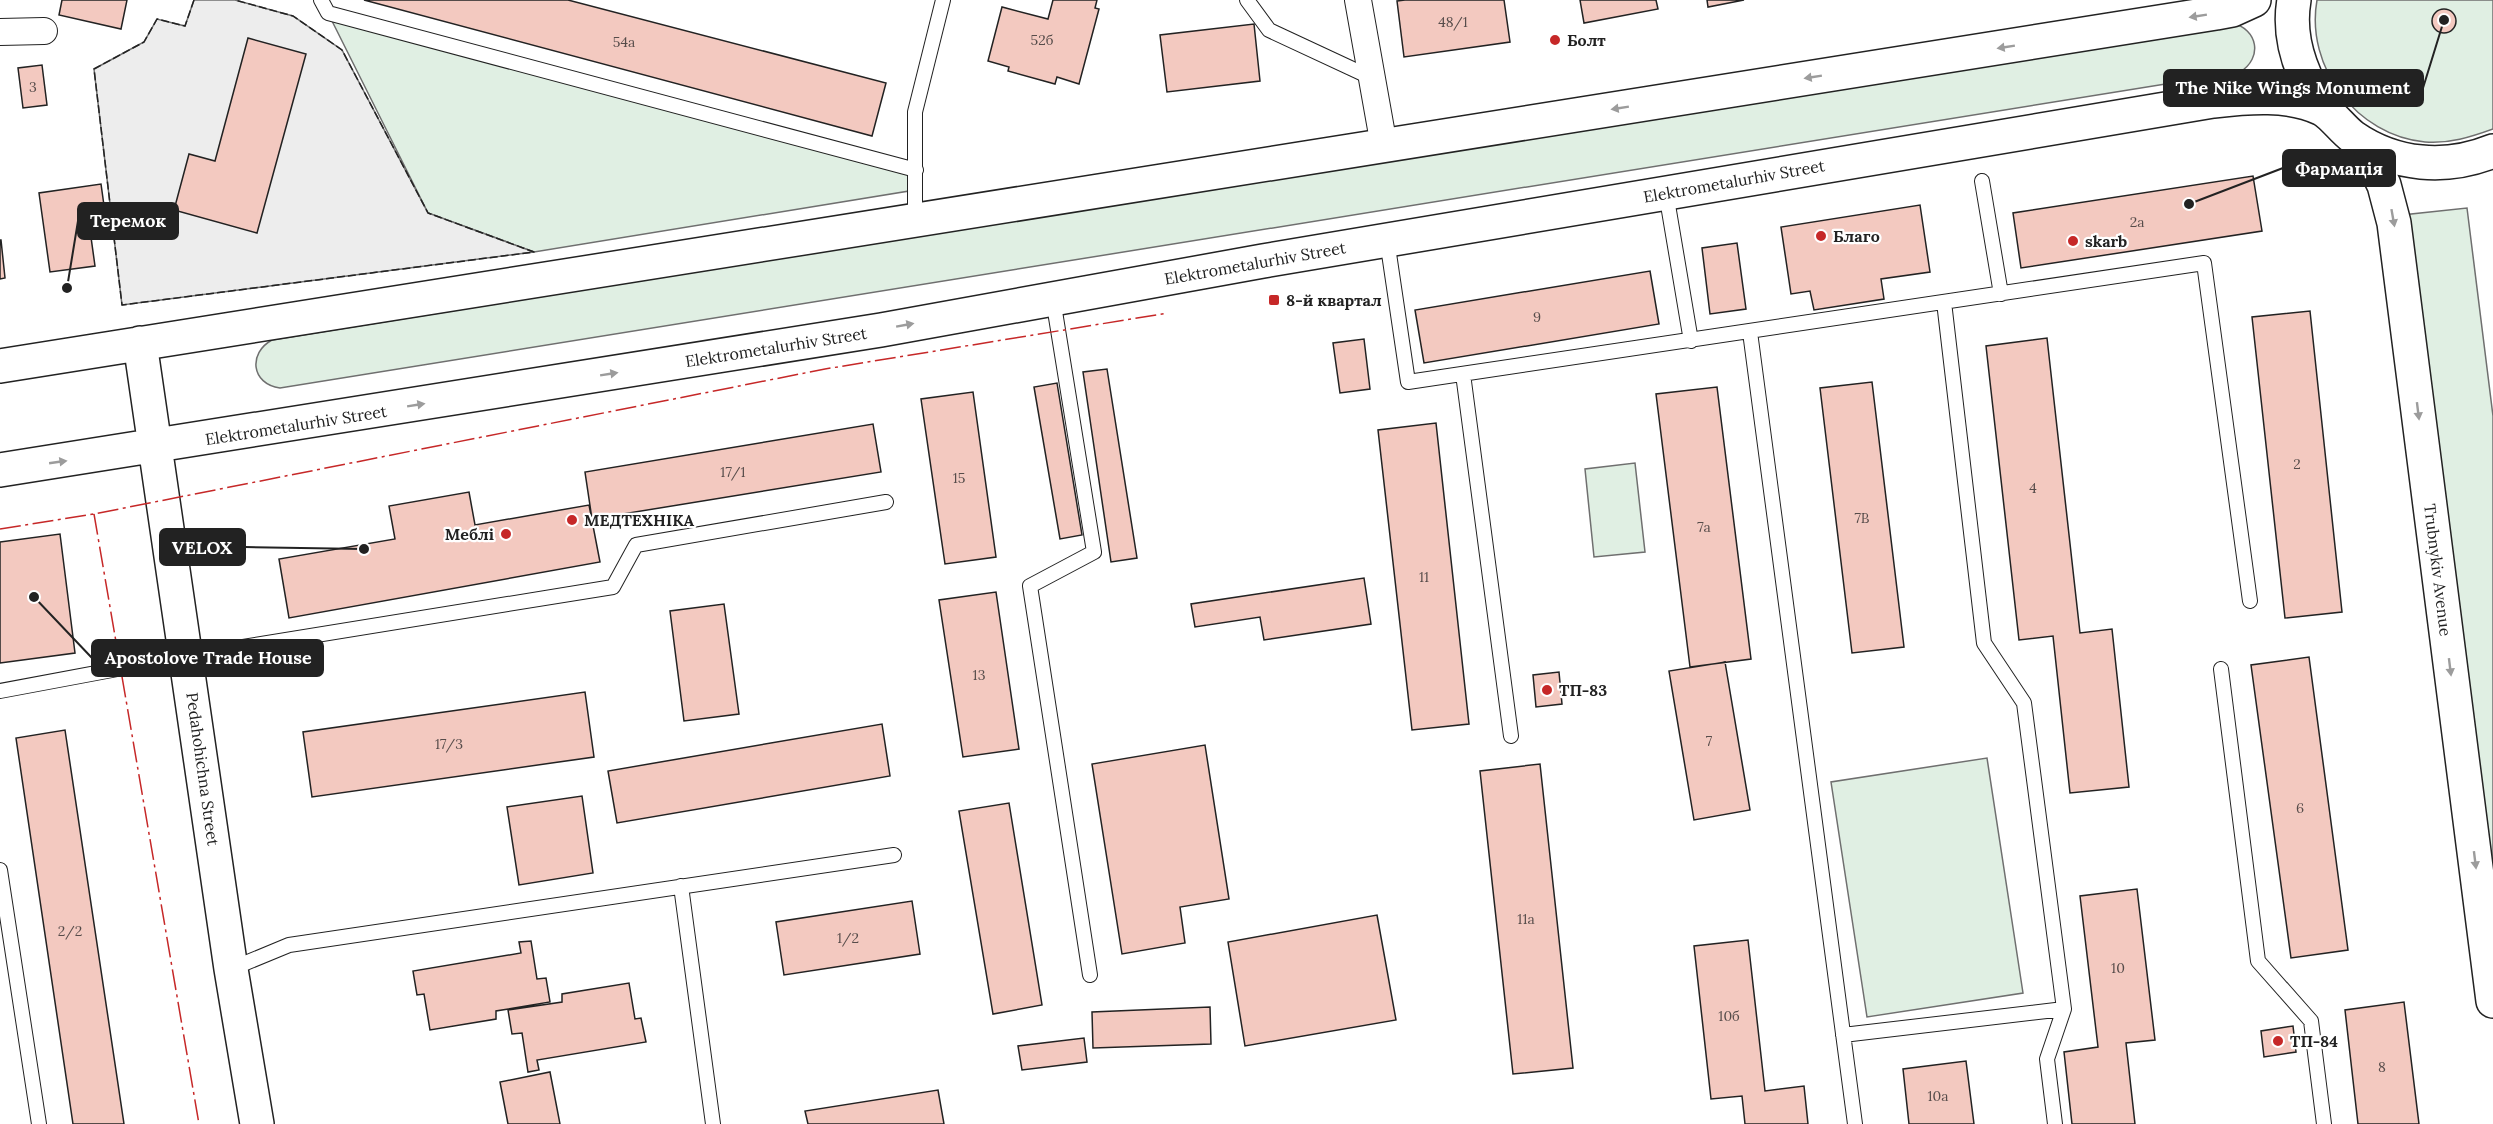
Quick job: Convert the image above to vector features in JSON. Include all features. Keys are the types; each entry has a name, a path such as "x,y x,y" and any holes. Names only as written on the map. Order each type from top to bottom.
{"main road":[{"path":"0,366 2216,13 2232,10 2254,0"},
{"path":"2294,0 2293,35 2299,62 2309,87 2324,110"},
{"name":"Elektrometalurhiv Street","path":"0,470 870,332 1387,240 2213,101 2280,98 2324,110 2342,129 2364,144 2390,156 2418,163 2446,163 2474,159 2493,151"},
{"name":"Trubnykiv Avenue","path":"2364,144 2384,185 2394,224 2493,1001"},
{"name":"Pedahohichna Street","path":"140,343 231,969 257,1124"}],"street":[{"path":"1358,0 1384,146"},
{"path":"0,32 44,31"}],"lane":[{"path":"321,0 328,13 916,170"},
{"path":"915,220 915,112 943,0"},
{"path":"1247,0 1269,30 1372,78"},
{"path":"1982,181 2001,294"},
{"path":"1666,193 1691,341"},
{"path":"1387,240 1408,382 2204,263 2250,601"},
{"path":"1053,298 1094,552 1030,586 1090,975"},
{"path":"1944,302 1984,643 2024,704 2064,1009 2047,1059 2055,1124"},
{"path":"1750,332 1855,1124"},
{"path":"1463,374 1510,736"},
{"path":"0,691 187,656 613,587 636,545 886,502"},
{"path":"2221,669 2258,962 2311,1021 2324,1124"},
{"path":"231,969 289,945 894,855"},
{"path":"0,870 39,1124"},
{"path":"681,886 713,1124"},
{"path":"1843,1035 2064,1009"}],"green space":[{"path":"2317,0 2493,0 2493,129 2451,141 2425,142 2400,137 2378,127 2358,112 2341,94 2328,73 2319,50 2315,25"},
{"path":"328,13 916,170 915,190 534,252 428,213"},
{"path":"2232,23 2247,31 2254,44 2252,59 2240,72 280,388 263,381 256,367 259,352 272,340"},
{"path":"2467,208 2493,416 2493,900 2402,215"},
{"path":"1635,463 1645,552 1594,557 1585,469"},
{"path":"1987,758 2023,993 1867,1017 1831,782"}],"shaded area":[{"path":"194,0 235,0 293,16 342,50 428,213 534,252 122,305 94,69 144,42 157,19 185,26"}],"building":[{"path":"62,0 127,0 121,29 59,15"},
{"path":"364,0 568,0 886,83 872,136"},
{"path":"1053,0 1097,0 1095,8 1099,9 1079,84 1057,77 1055,84 1008,71 1009,67 988,61 1002,7 1048,19"},
{"path":"1504,0 1510,42 1404,57 1397,1"},
{"path":"1580,0 1656,0 1658,9 1584,23"},
{"path":"1707,0 1744,0 1708,7"},
{"path":"2444,9 2453,12 2456,21 2453,30 2444,33 2435,30 2432,21 2435,12"},
{"path":"1254,24 1260,81 1167,92 1160,35"},
{"path":"248,38 306,54 257,233 174,210 189,154 215,161"},
{"path":"42,65 47,105 23,108 18,68"},
{"path":"2253,176 2262,231 2021,268 2013,213"},
{"path":"101,184 107,227 90,230 95,266 50,272 39,193"},
{"path":"1920,205 1930,272 1881,279 1884,299 1814,310 1810,291 1791,294 1781,227"},
{"path":"0,240 5,278 0,279"},
{"path":"1737,243 1746,309 1710,314 1702,248"},
{"path":"1650,271 1659,324 1424,363 1415,310"},
{"path":"2310,311 2342,612 2285,618 2252,317"},
{"path":"2047,338 2080,633 2112,629 2129,787 2070,793 2053,636 2019,640 1986,346"},
{"path":"1364,339 1370,389 1340,393 1333,343"},
{"path":"1107,369 1137,558 1111,562 1083,372"},
{"path":"1872,382 1904,647 1852,653 1820,388"},
{"path":"1057,383 1082,535 1060,539 1034,387"},
{"path":"1717,387 1751,659 1690,667 1656,394"},
{"path":"973,392 996,557 945,564 921,399"},
{"path":"1436,423 1469,724 1412,730 1378,430"},
{"path":"873,424 881,472 592,519 585,472"},
{"path":"469,492 475,525 589,505 600,562 289,618 279,559 395,539 389,506"},
{"path":"60,534 75,653 0,663 0,542"},
{"path":"1364,578 1371,624 1264,640 1260,617 1195,627 1191,604"},
{"path":"996,592 1019,749 963,757 939,600"},
{"path":"724,604 739,714 684,721 670,611"},
{"path":"2309,657 2348,950 2291,958 2251,665"},
{"path":"1725,662 1750,810 1694,820 1669,671"},
{"name":"ТП-83","path":"1559,672 1562,704 1536,707 1533,675"},
{"path":"585,692 594,757 312,797 303,732"},
{"path":"882,724 890,776 617,823 608,771"},
{"path":"65,730 124,1124 73,1124 16,738"},
{"path":"1205,745 1229,899 1180,907 1185,943 1122,954 1092,764"},
{"path":"1540,764 1573,1068 1513,1074 1480,771"},
{"path":"582,796 593,873 519,885 507,807"},
{"path":"1009,803 1042,1005 993,1014 959,811"},
{"path":"2137,889 2155,1040 2126,1043 2135,1124 2072,1124 2064,1052 2098,1047 2080,896"},
{"path":"912,901 920,954 784,975 776,922"},
{"path":"1377,915 1396,1020 1245,1046 1228,942"},
{"path":"1748,940 1765,1091 1804,1086 1808,1124 1745,1124 1742,1096 1711,1099 1694,946"},
{"path":"531,941 537,979 546,978 550,1002 496,1011 496,1019 430,1030 424,994 417,995 413,971 521,953 519,942"},
{"path":"629,983 635,1019 641,1018 646,1042 537,1060 539,1070 528,1072 522,1033 512,1034 508,1010 562,1002 562,994"},
{"path":"2404,1002 2419,1124 2358,1124 2345,1010"},
{"path":"1210,1007 1211,1044 1093,1048 1092,1012"},
{"name":"ТП-84","path":"2293,1026 2296,1052 2264,1057 2261,1031"},
{"path":"1084,1038 1087,1062 1022,1070 1018,1046"},
{"path":"1966,1061 1974,1124 1909,1124 1903,1069"},
{"path":"550,1072 560,1124 508,1124 500,1082"},
{"path":"938,1090 944,1124 808,1124 805,1111"}],"fence":[{"path":"194,0 185,26 157,19 144,42 94,69 122,305 534,252 428,213 342,50 293,16 235,0"}],"power":[{"path":"0,529 94,514 825,369 1168,313"},
{"path":"94,514 199,1124"}],"place":[{"name":"The Nike Wings Monument","path":"2444,20"},
{"name":"Болт","path":"1555,40"},
{"name":"Фармація","path":"2189,204"},
{"name":"Благо","path":"1821,236"},
{"name":"skarb","path":"2073,241"},
{"name":"Теремок","path":"67,288"},
{"name":"8-й квартал","path":"1274,300"},
{"name":"МЕДТЕХНІКА","path":"572,520"},
{"name":"Меблі","path":"506,534"},
{"name":"VELOX","path":"364,549"},
{"name":"Apostolove Trade House","path":"34,597"},
{"name":"ТП-83","path":"1547,690"},
{"name":"ТП-84","path":"2278,1041"}]}
